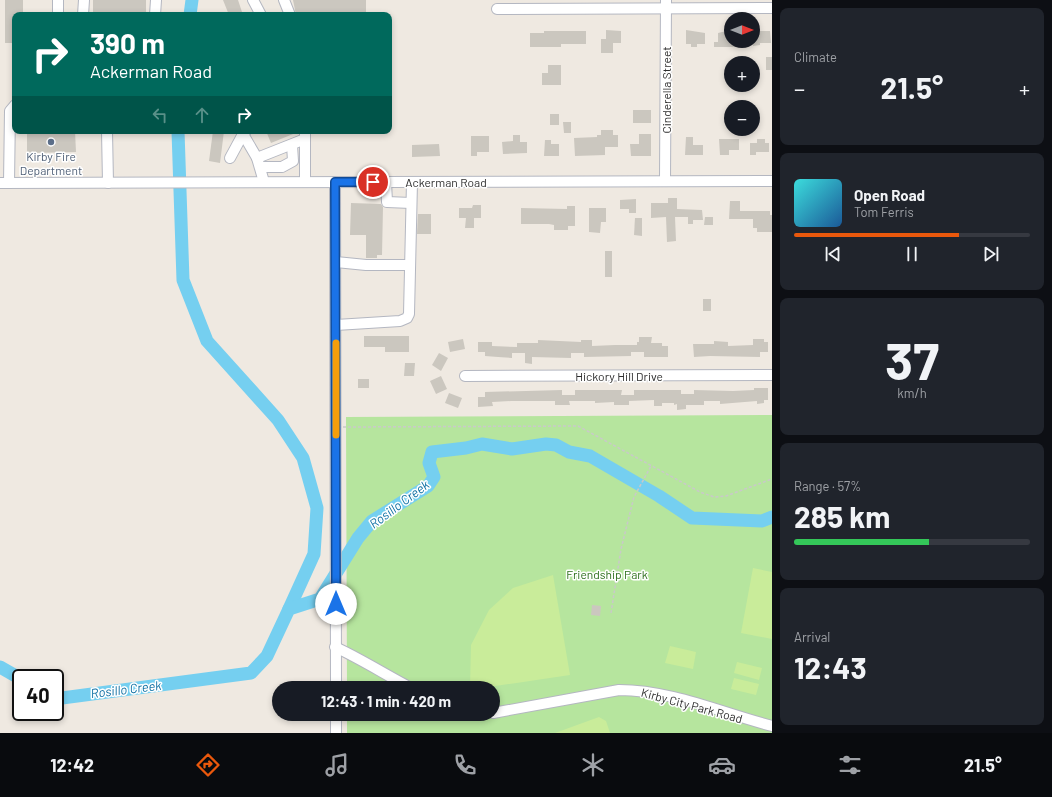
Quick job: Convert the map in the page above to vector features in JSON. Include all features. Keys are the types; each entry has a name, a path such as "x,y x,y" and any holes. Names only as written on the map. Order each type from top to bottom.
{"street":[{"path":"58,0 58,12"},
{"path":"83,12 84,0"},
{"path":"155,12 156,0"},
{"path":"253,0 259,12"},
{"path":"284,0 289,12"},
{"path":"497,9 534,5 666,4 772,8"},
{"name":"Cinderella Street","path":"666,4 666,181"},
{"path":"4,183 10,111 12,109"},
{"path":"107,134 108,183"},
{"path":"230,158 243,134"},
{"path":"245,134 259,162 264,182"},
{"path":"259,162 292,145 305,135"},
{"path":"305,135 305,182"},
{"path":"259,162 282,167 293,161 292,145"},
{"name":"Ackerman Road","path":"4,183 772,181"},
{"path":"335,182 336,681"},
{"path":"386,182 387,202 411,203"},
{"path":"336,325 400,321 407,318 412,182"},
{"path":"336,262 366,266 410,265"},
{"name":"Hickory Hill Drive","path":"465,376 772,375"},
{"path":"335,647 351,654 372,668 397,681"},
{"name":"Kirby City Park Road","path":"500,712 620,690 636,690 660,694 772,726"},
{"path":"336,721 336,733"}],"path":[{"path":"336,427 578,426 700,492 714,497 726,496 772,479"},
{"path":"611,613 621,549 634,497 652,466"}],"green space":[{"name":"Friendship Park","path":"772,415 772,733 347,733 347,721 500,721 500,681 347,681 346,417"},
{"path":"753,568 772,572 772,639 741,633"},
{"path":"553,575 570,675 500,685 500,681 470,681 471,645 489,610 513,588"},
{"path":"670,646 696,652 693,669 665,663"},
{"path":"737,662 762,668 759,680 734,673"},
{"path":"734,678 759,684 756,695 731,689"},
{"path":"599,717 606,721 610,733 555,733"}],"building":[{"path":"5,0 23,0 23,12 12,12 12,43 5,43"},
{"path":"93,0 146,0 146,12 93,12"},
{"path":"223,0 238,0 242,12 228,12"},
{"path":"293,0 366,0 366,12 295,12"},
{"path":"606,30 621,31 621,43 613,43 613,53 601,53 601,39 606,39"},
{"path":"686,30 705,33 705,44 697,44 697,47 691,47 691,44 686,44"},
{"path":"544,31 586,31 586,44 561,44 561,47 530,47 530,33 544,33"},
{"path":"760,31 770,31 771,43 760,43"},
{"path":"724,32 724,47 714,47 714,42 718,42 718,33"},
{"path":"766,57 772,57 772,70 766,70"},
{"path":"548,65 561,65 561,85 542,85 542,73 548,73"},
{"path":"633,110 651,110 651,123 633,123"},
{"path":"550,114 559,114 559,125 550,125"},
{"path":"563,122 571,122 571,133 564,133"},
{"path":"601,130 613,130 613,135 618,135 618,147 605,147 605,155 575,156 574,138 597,137 597,135 601,135"},
{"name":"Kirby Fire Department","path":"27,134 75,134 76,152 27,153"},
{"path":"213,134 224,134 220,163 209,161"},
{"path":"267,134 293,134 271,143"},
{"path":"639,134 651,134 651,156 631,156 630,144 639,144"},
{"path":"513,135 520,135 520,142 527,142 527,153 503,154 502,142 513,141"},
{"path":"471,136 489,136 489,152 477,152 477,156 471,156"},
{"path":"686,137 693,137 693,145 703,145 703,155 685,155"},
{"path":"719,139 739,139 739,150 729,150 729,155 720,155"},
{"path":"757,139 765,139 765,143 769,143 769,152 756,152 756,155 750,155 750,143 757,143"},
{"path":"545,140 551,140 551,144 559,144 559,156 544,156"},
{"path":"439,144 440,156 412,157 412,145"},
{"path":"668,198 677,198 677,209 702,210 703,220 693,220 693,224 688,224 688,217 675,217 676,241 667,242 666,217 651,218 651,203 668,203"},
{"path":"636,199 636,213 629,213 629,209 620,209 620,200"},
{"path":"730,201 740,201 740,211 770,211 770,215 772,215 772,232 757,232 757,228 753,228 753,219 729,219"},
{"path":"351,203 381,204 383,207 382,255 377,255 377,258 366,258 366,235 350,235"},
{"path":"473,205 481,205 481,218 474,218 474,228 465,228 466,218 459,218 459,208 472,208"},
{"path":"567,206 575,206 575,226 568,226 568,230 554,230 554,225 549,224 521,224 521,208 567,209"},
{"path":"589,208 606,208 606,222 601,222 600,233 589,232"},
{"path":"418,214 431,214 431,234 417,234"},
{"path":"705,217 713,217 713,225 704,225"},
{"path":"635,218 642,218 642,236 634,235"},
{"path":"605,251 612,251 612,277 605,277"},
{"path":"703,299 711,299 711,311 703,311"},
{"path":"364,336 409,336 409,352 385,352 385,347 364,347"},
{"path":"639,337 652,337 651,343 662,343 662,346 668,346 668,357 644,357 644,352 631,352 631,356 584,357 584,353 571,353 571,358 532,357 532,364 525,363 525,353 512,353 512,358 485,356 485,352 478,352 478,342 492,342 492,346 517,347 517,343 538,343 538,340 581,342 581,340 592,340 592,346 637,345 637,342 639,342"},
{"path":"463,339 465,349 450,352 448,342"},
{"path":"753,339 764,339 764,342 768,342 768,352 760,352 760,357 694,357 693,344 714,344 714,341 728,342 728,346 753,345"},
{"path":"439,353 448,358 441,371 432,365"},
{"path":"405,363 415,363 414,376 404,376"},
{"path":"441,376 447,389 436,394 430,381"},
{"path":"358,379 369,379 369,388 358,388"},
{"path":"754,388 768,388 768,400 764,400 764,403 757,404 757,401 720,404 720,401 704,401 704,405 686,405 686,409 677,410 677,404 674,405 674,403 662,403 662,406 654,406 654,400 629,401 629,405 614,405 614,402 595,403 595,401 569,401 570,405 555,405 555,401 511,401 492,402 493,406 478,407 478,397 485,397 485,392 562,390 562,395 575,395 575,390 622,390 621,395 634,395 634,390 681,390 681,394 694,394 694,390 733,391 754,390"},
{"path":"449,393 462,398 458,408 445,403"},
{"path":"592,605 601,606 600,616 591,615"}],"waterway":[{"path":"190,12 192,0"},
{"path":"178,134 183,280 207,341 278,420 303,458 317,508 314,554 289,609"},
{"name":"Rosillo Creek","path":"64,698 251,673 267,656 289,609 320,599 358,538 372,521 428,486 434,477 429,463 432,452 466,448 482,444 512,449 546,444 556,445 569,452 590,456 659,496 692,518 762,521 772,517"},
{"name":"Rosillo Creek","path":"0,667 12,674"}],"slow traffic":[{"path":"336,343 336,435"}],"place":[{"name":"Kirby Fire Department","path":"51,142"}],"route":[{"path":"336,604 335,182 373,182"}]}
